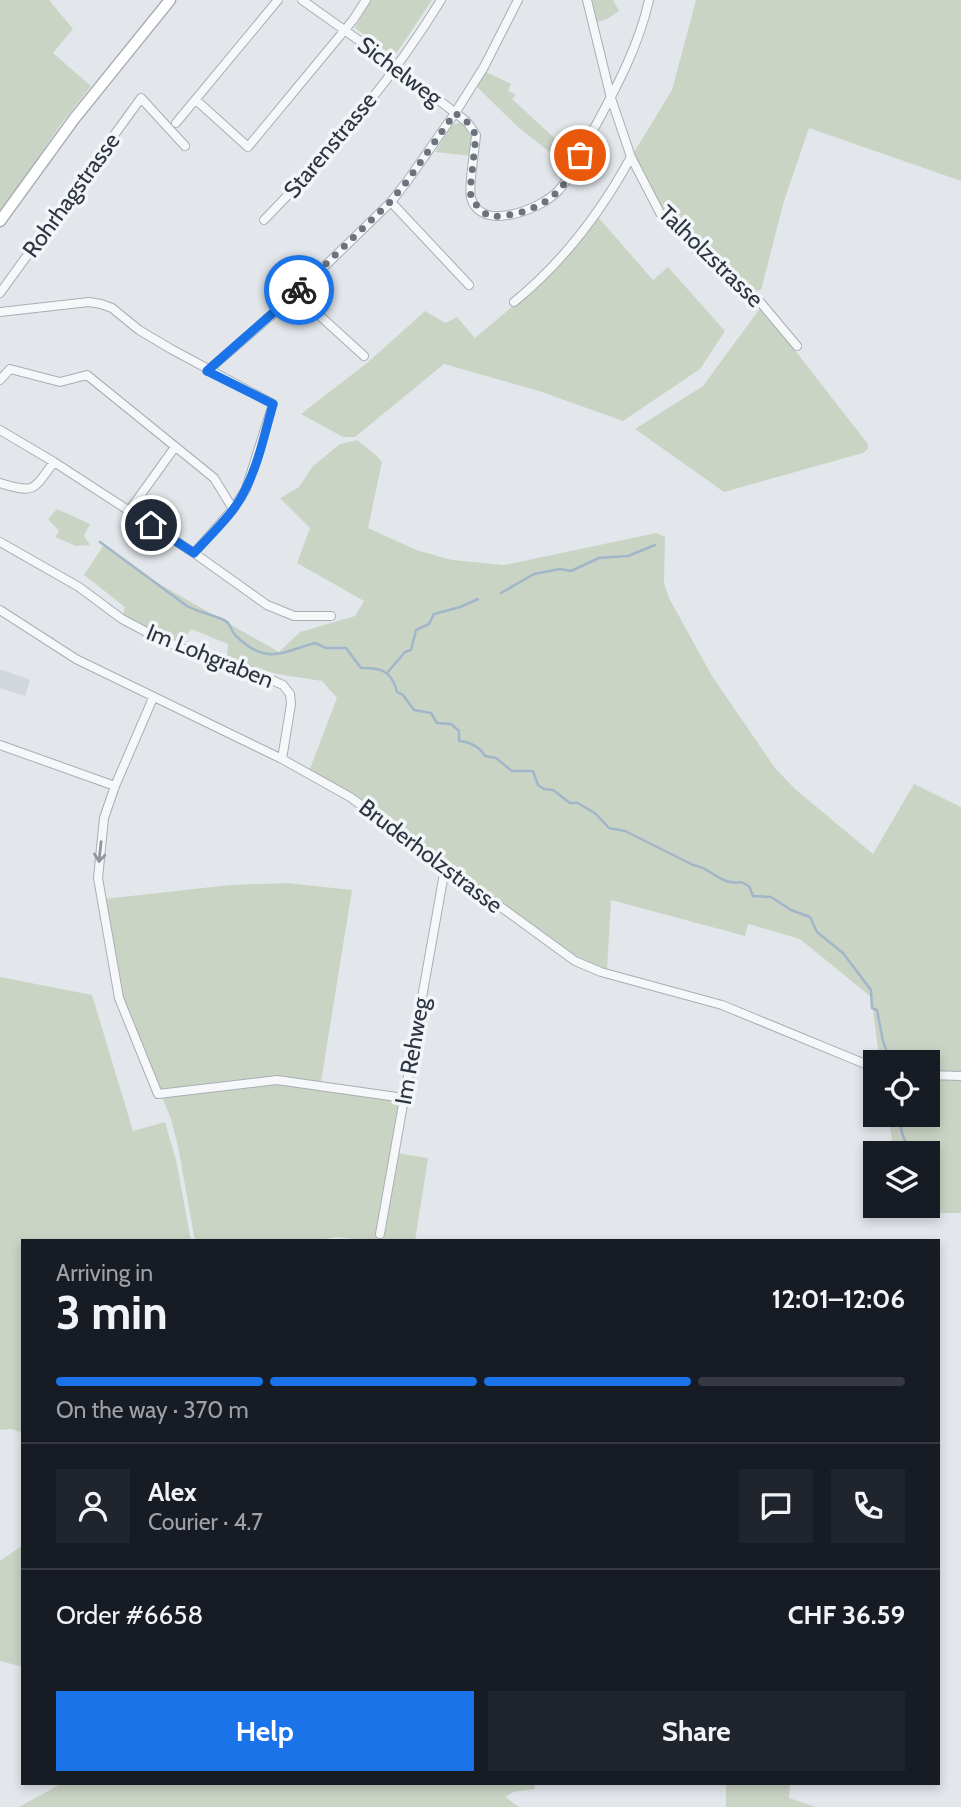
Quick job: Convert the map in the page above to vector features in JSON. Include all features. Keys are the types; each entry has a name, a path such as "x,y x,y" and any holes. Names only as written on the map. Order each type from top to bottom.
{"main road":[{"path":"0,221 74,119 170,0"}],"street":[{"path":"176,123 278,0"},
{"name":"Sichelweg","path":"302,0 345,29 467,122 476,135 470,191 472,201 488,216 516,214 542,203 556,193 611,98"},
{"path":"196,100 248,147 366,0"},
{"name":"Starenstrasse","path":"264,220 333,145 395,66 441,0"},
{"path":"207,371 296,294 390,202 455,113 484,67 518,0"},
{"name":"Talholzstrasse","path":"587,0 611,98 631,157 660,213 704,257 761,303 797,346"},
{"path":"611,98 643,28 649,0"},
{"name":"Rohrhagstrasse","path":"0,293 141,98 185,146"},
{"path":"514,302 556,265 591,219 631,157"},
{"path":"390,202 469,285"},
{"path":"296,294 364,356"},
{"path":"0,312 89,302 102,304 207,371 273,404 246,489 233,509 194,553"},
{"path":"0,380 10,369 60,382 87,375 214,478 233,509"},
{"path":"0,430 54,461 194,553 267,606 294,616 331,615"},
{"path":"129,511 175,447"},
{"path":"0,483 25,491 36,487 54,461"},
{"name":"Im Lohgraben","path":"0,542 72,583 122,619 156,637 191,652 234,664 283,685 290,694 291,704 282,759"},
{"name":"Bruderholzstrasse","path":"0,610 76,659 282,759 374,812 445,868 575,961 601,972 722,1005 863,1063"},
{"path":"153,698 104,818 98,878 119,998 158,1094 277,1080 404,1098"},
{"path":"0,745 115,786"},
{"name":"Im Rehweg","path":"380,1234 445,868"},
{"path":"940,1075 961,1076"}],"shaded area":[{"path":"0,669 30,680 25,696 0,688"}],"green space":[{"path":"0,0 49,0 73,29 53,53 91,86 0,211"},
{"path":"371,0 432,0 394,57 355,28"},
{"path":"590,0 613,0 619,11 597,22"},
{"path":"696,0 961,0 961,181 809,128 784,201 761,290 751,291 691,240 657,202 633,154 672,90"},
{"path":"486,72 511,84 508,91 516,95 512,99 574,156 568,167 517,126 477,87"},
{"path":"462,122 471,137 471,156 435,152 452,125"},
{"path":"597,216 653,280 668,267 725,331 700,369 623,421 539,391 444,364 355,437 343,437 301,414 367,363 425,311 445,323 457,317 475,338 546,278"},
{"path":"761,307 868,444 868,449 863,453 724,492 635,429 703,386"},
{"path":"357,440 382,462 368,528 416,550 452,560 504,565 656,533 665,537 664,583 669,598 712,676 775,768 795,789 873,854 914,784 961,807 961,1213 940,1213 940,1141 892,1141 890,1127 940,1127 940,1050 878,1050 871,997 800,939 748,924 745,936 611,900 607,970 562,951 383,815 309,771 337,698 322,681 277,674 227,658 228,644 191,629 179,647 122,619 125,607 84,575 103,546 154,581 279,652 300,632 355,616 364,601 297,563 310,528 280,498 299,487 313,466 340,444"},
{"path":"57,509 90,524 84,536 90,545 76,546 55,537 59,531 48,519"},
{"path":"287,883 352,890 320,1088 400,1100 391,1152 428,1158 415,1239 195,1239 171,1119 122,999 104,899 230,885"},
{"path":"0,977 92,995 133,1131 165,1122 176,1160 191,1239 21,1239 21,1432 12,1429 0,1430"},
{"path":"21,1546 21,1666 0,1661 0,1561"},
{"path":"59,1785 534,1785 535,1789 513,1792 505,1797 519,1807 19,1807"},
{"path":"726,1785 790,1785 789,1798 816,1807 726,1807"}],"waterway":[{"path":"100,542 187,606 227,622 236,636 256,651 265,654 283,653 315,643 326,648 346,648 361,668 374,668 388,675 397,692 403,695 414,710 431,713 437,723 451,724 459,731 459,741 474,745 485,756 496,758 512,771 533,771 538,785 553,790 570,803 578,803 596,814 609,828 625,831 721,879 741,882 749,886 753,896 771,897 791,910 810,917 817,932 843,953 871,990 872,1008 877,1010 886,1050"},
{"path":"501,593 534,574 560,569 571,571 599,558 628,556 655,545"},
{"path":"387,673 405,652 411,650 416,630 429,624 434,614 478,599"},
{"path":"901,1127 905,1141"}],"way so far":[{"path":"299,290 390,202 455,113 467,122 476,135 470,191 477,208 488,216 516,214 542,203 556,193 580,155"}],"route":[{"path":"151,525 194,553 233,509 246,489 273,404 207,371 299,290"}]}
